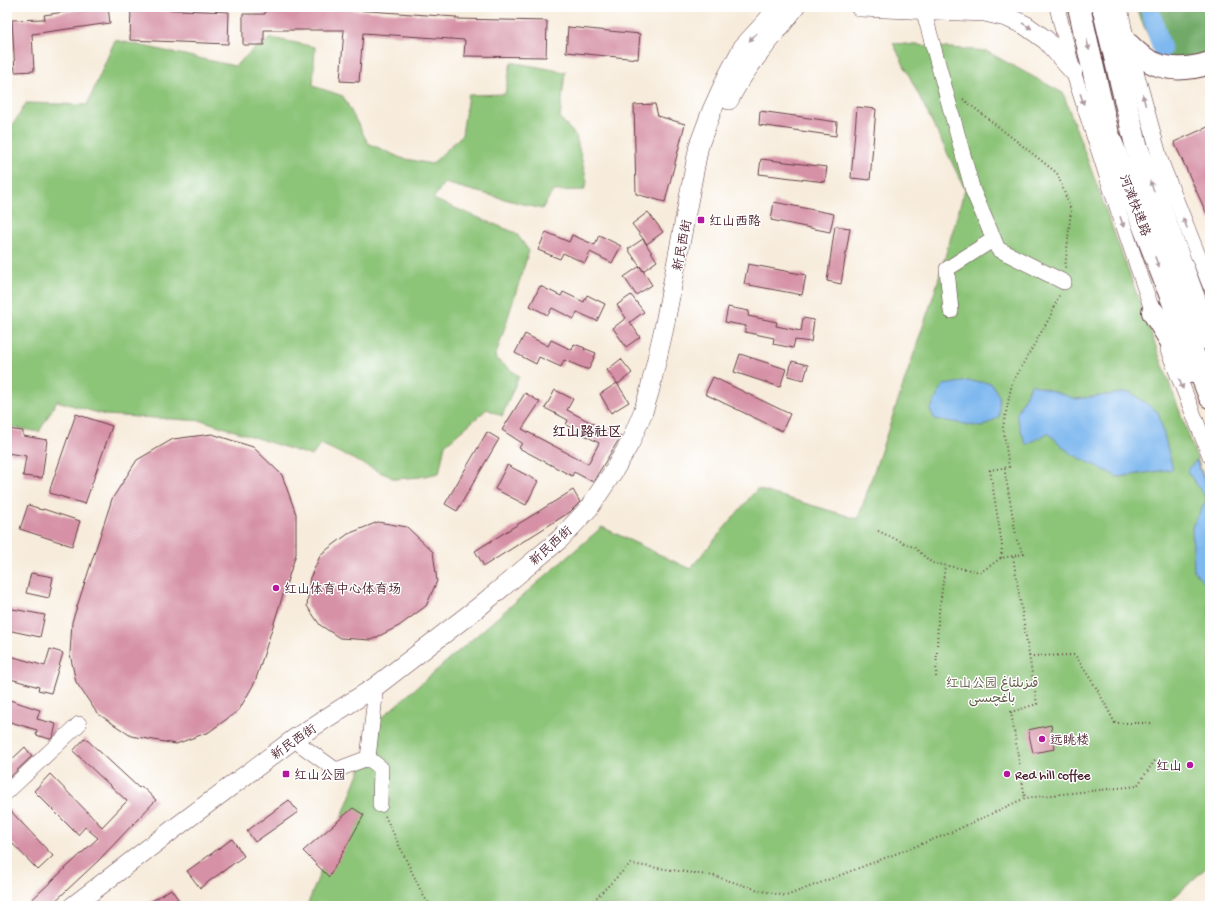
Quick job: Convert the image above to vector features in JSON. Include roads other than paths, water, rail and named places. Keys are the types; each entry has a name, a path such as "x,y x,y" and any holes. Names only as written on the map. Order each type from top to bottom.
{"highway":[{"name":"河滩快速路","path":"1079,7 1108,134 1210,397"},
{"name":"河滩快速路","path":"1103,7 1136,145 1210,340"},
{"path":"1129,44 1143,58 1161,66 1180,69 1210,63"},
{"path":"1153,312 1210,406"}],"main road":[{"name":"新民西街","path":"73,906 294,739 375,687 480,606 560,539 589,508 630,443 649,393 664,328 699,145 712,110 726,77 744,47 778,7"},
{"name":"新民西街","path":"89,906 301,745 375,697 466,630 559,552 584,527 612,493 642,439 658,400 671,351 706,156 720,120 736,86 758,53 795,7"},
{"path":"860,7 985,12 1006,17 1026,25 1046,40 1074,71"}],"street":[{"path":"1057,7 1074,71 1109,182 1153,312 1210,456"},
{"path":"1120,7 1161,162 1210,285"},
{"path":"923,9 973,191 998,248 1064,282"},
{"path":"951,311 948,269 994,239"},
{"path":"368,758 375,697"},
{"path":"7,792 79,724"},
{"path":"301,745 336,770 368,758"},
{"path":"368,758 381,768 380,805"}],"water":[{"path":"969,381 991,383 999,396 999,417 982,427 935,419 930,410 943,385"},
{"path":"1031,384 1076,399 1130,392 1158,412 1173,469 1118,477 1070,453 1048,433 1026,445 1016,415"},
{"path":"1196,460 1210,494 1210,622 1208,586 1194,571 1192,527 1207,499 1187,471"}],"waterway":[{"path":"1149,7 1162,49"}],"place":[{"name":"红山西路","path":"701,220"},
{"name":"红山体育中心体育场","path":"276,588"},
{"name":"远眺楼","path":"1042,739"},
{"name":"红山","path":"1190,765"},
{"name":"红山公园","path":"286,774"},
{"name":"Red hill coffee","path":"1007,774"}],"district":[{"name":"红山路社区","path":"587,431"}],"park label":[{"name":"红山公园 قىزىلتاغ باغچىسى","path":"992,690"}]}
